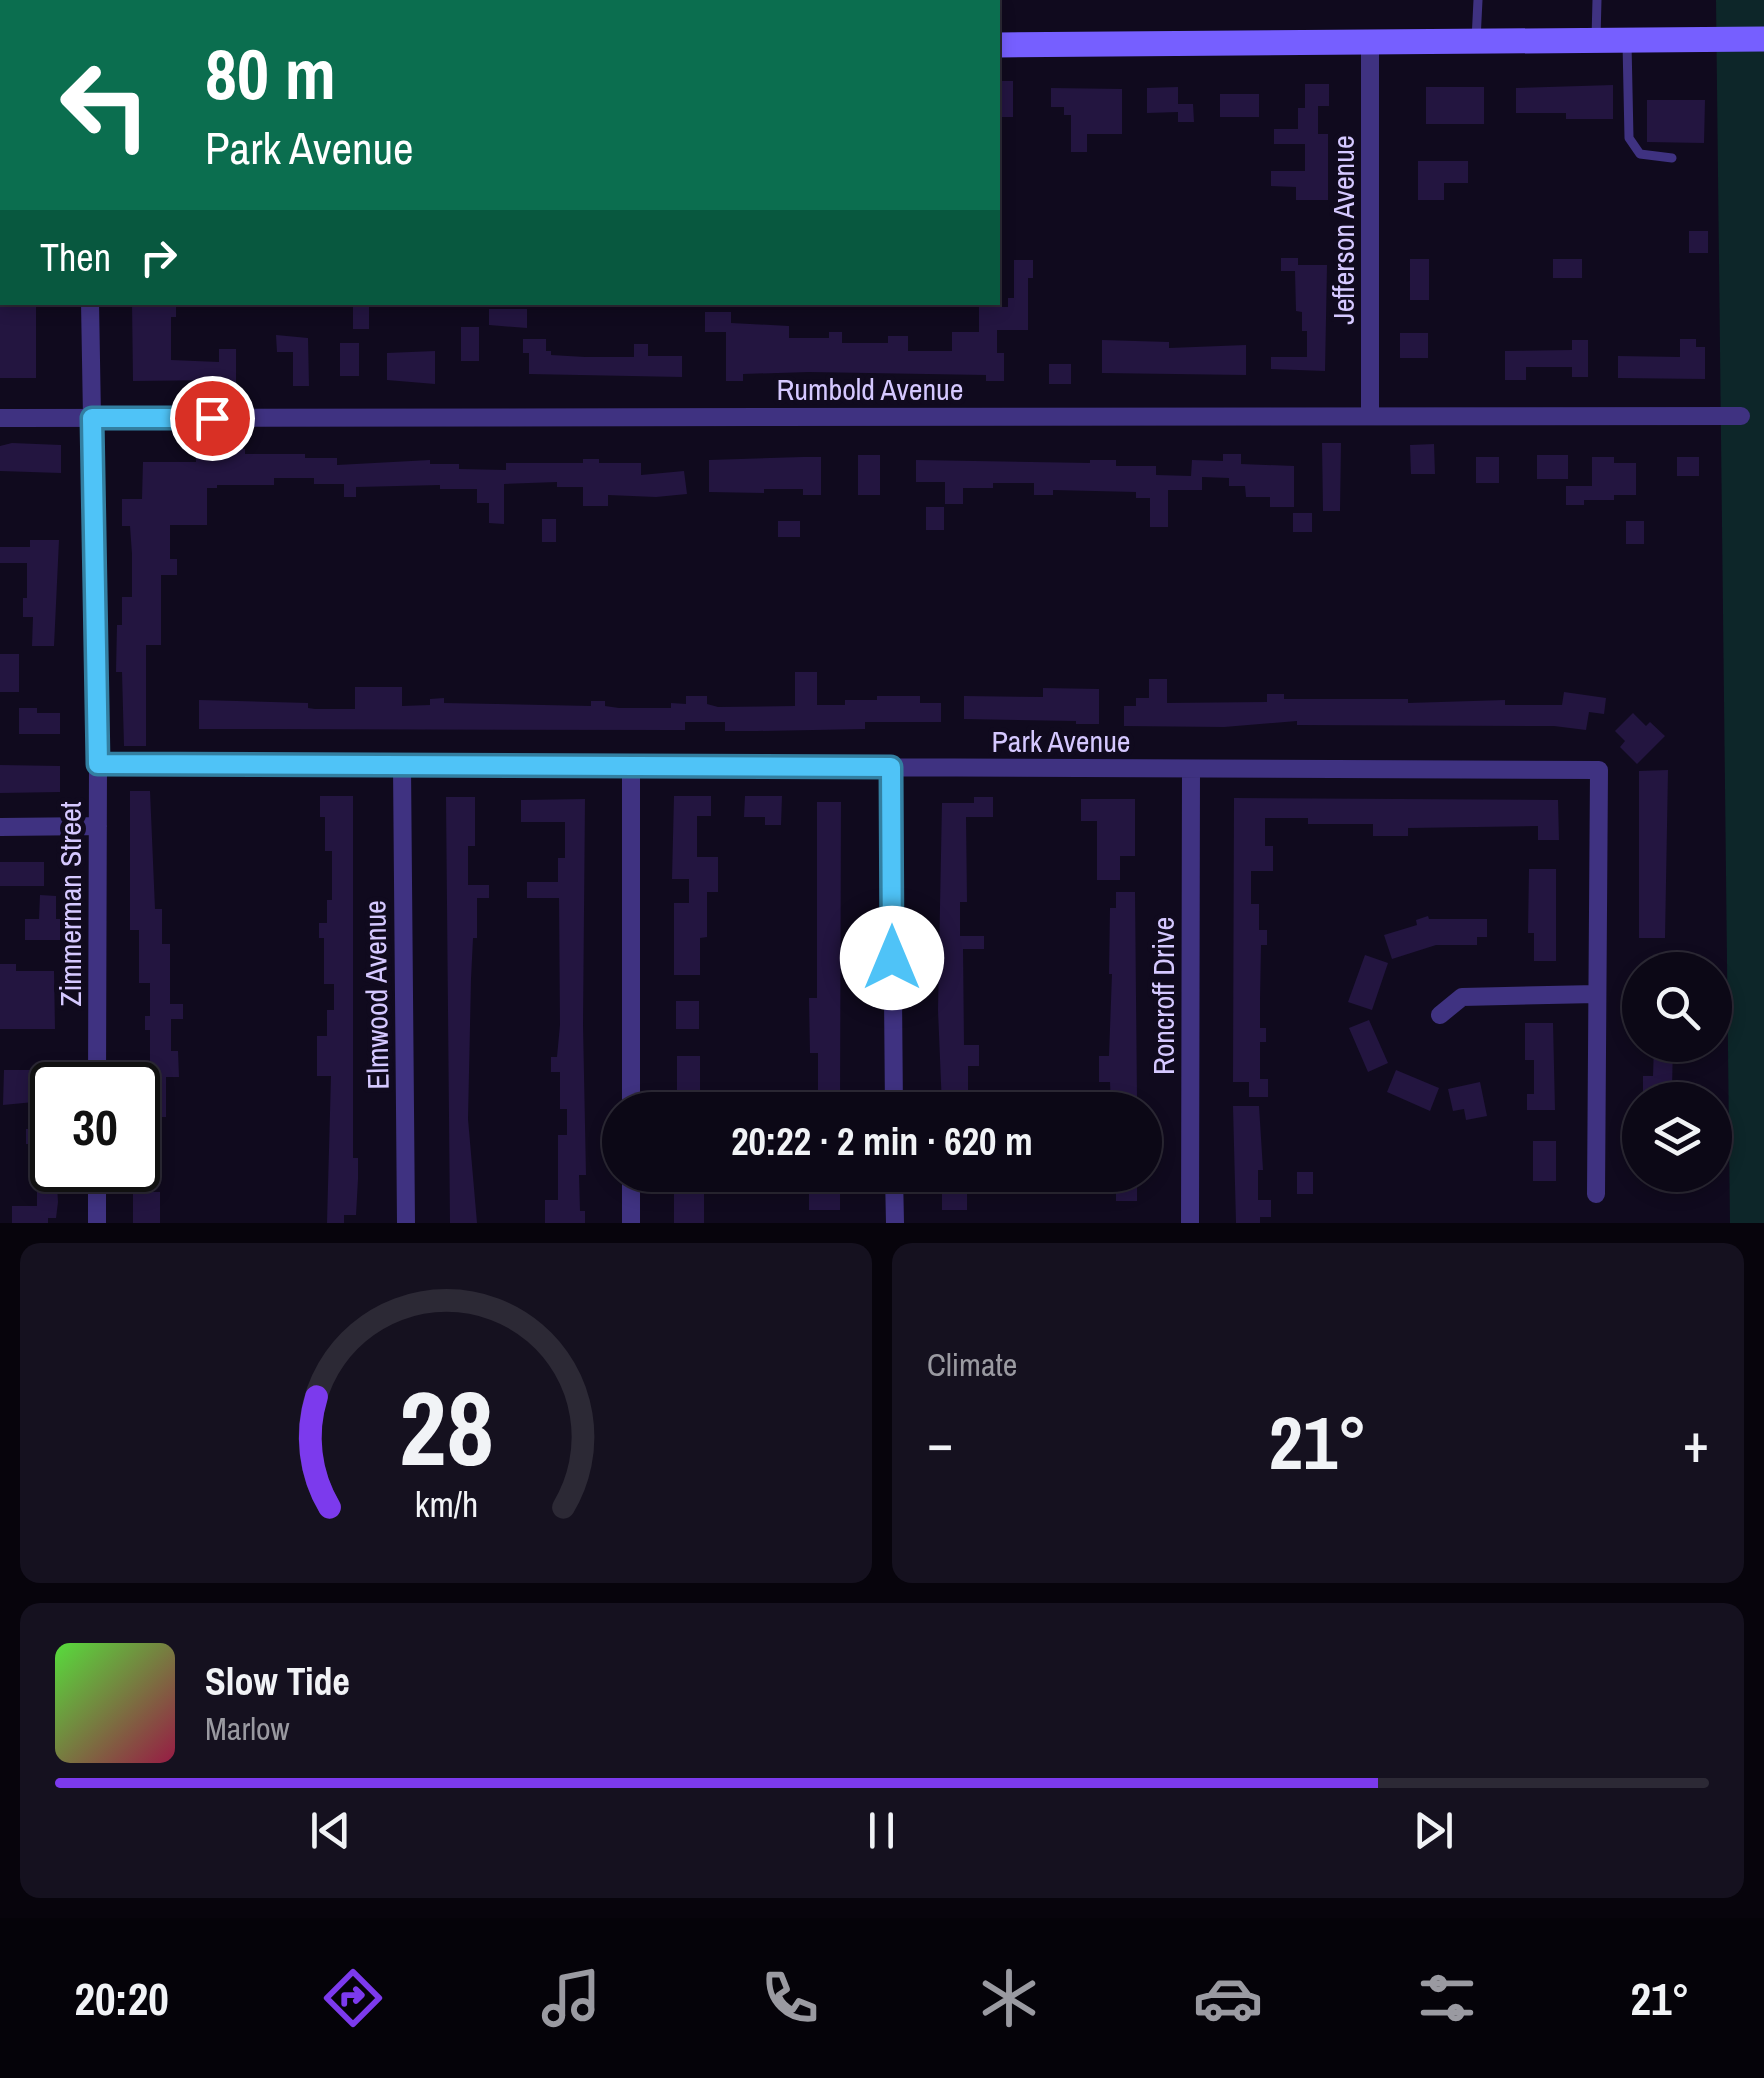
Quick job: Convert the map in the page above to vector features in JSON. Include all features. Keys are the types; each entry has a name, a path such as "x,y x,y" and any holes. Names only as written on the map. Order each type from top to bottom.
{"street":[{"path":"1000,45 1764,38"},
{"name":"Jefferson Avenue","path":"1370,44 1370,416"},
{"name":"Zimmerman Street","path":"90,305 98,764 97,1062"},
{"name":"Rumbold Avenue","path":"0,418 1740,416"},
{"name":"Park Avenue","path":"98,764 1599,770 1596,1194"},
{"path":"632,766 632,1092"},
{"name":"Elmwood Avenue","path":"402,767 406,1223"},
{"path":"891,767 894,1092"},
{"name":"Roncroff Drive","path":"1190,1223 1191,769"},
{"path":"0,827 98,826"},
{"path":"1440,1015 1462,997 1596,994"},
{"path":"96,1223 97,1192"},
{"path":"632,1192 632,1223"},
{"path":"894,1192 895,1223"}],"lane":[{"path":"1476,42 1478,0"},
{"path":"1596,0 1596,41"},
{"path":"1627,40 1629,138 1640,154 1672,158"}],"green space":[{"path":"1716,0 1764,0 1764,1223 1730,1223 1732,1082 1728,1082 1728,1062 1732,1062 1732,952 1727,952"}],"building":[{"path":"1000,81 1013,81 1013,117 1000,117"},
{"path":"1305,84 1329,84 1329,106 1318,106 1318,134 1328,134 1328,200 1296,200 1296,187 1271,186 1271,171 1305,171 1305,144 1274,144 1274,129 1298,129 1298,108 1305,108"},
{"path":"1613,85 1613,119 1566,119 1566,113 1516,113 1516,88"},
{"path":"1178,87 1178,104 1193,104 1194,122 1178,122 1178,112 1147,113 1147,88"},
{"path":"1426,87 1484,87 1484,124 1426,124"},
{"path":"1051,88 1122,89 1122,134 1087,134 1087,152 1071,152 1071,115 1064,115 1064,107 1051,107"},
{"path":"1220,94 1259,94 1259,117 1220,117"},
{"path":"1647,100 1705,100 1704,143 1647,142"},
{"path":"1418,161 1468,161 1468,183 1444,183 1444,200 1418,200"},
{"path":"1689,231 1708,231 1708,253 1689,253"},
{"path":"1281,258 1298,258 1298,265 1327,265 1325,371 1271,369 1271,357 1307,357 1307,331 1302,331 1302,312 1296,311 1295,271 1281,271"},
{"path":"1410,259 1429,259 1429,300 1410,300"},
{"path":"1553,259 1582,259 1582,278 1553,278"},
{"path":"1014,260 1033,260 1033,278 1028,278 1028,330 997,330 997,353 1004,353 1004,381 986,381 986,375 809,372 743,374 743,381 726,381 726,332 705,332 705,312 731,312 731,323 789,326 789,338 829,338 829,332 842,332 842,343 888,343 888,336 908,336 908,351 952,351 952,332 979,332 979,307 1008,307 1008,298 1014,298"},
{"path":"36,305 36,378 0,378 0,306"},
{"path":"132,305 176,305 176,317 171,317 171,360 219,362 219,349 236,349 236,384 219,384 219,380 133,381"},
{"path":"353,306 369,306 369,329 353,329"},
{"path":"489,309 527,309 527,328 489,325"},
{"path":"461,327 479,327 479,361 461,361"},
{"path":"1400,333 1428,333 1428,358 1400,358"},
{"path":"276,335 308,338 309,386 293,386 293,352 277,352"},
{"path":"523,339 546,339 546,351 551,351 551,355 585,357 634,357 634,344 648,344 648,356 682,356 682,377 529,374 529,353 523,353"},
{"path":"1680,339 1696,339 1696,347 1705,347 1705,379 1618,378 1618,356 1680,357"},
{"path":"1102,340 1169,342 1169,348 1246,345 1246,375 1102,373"},
{"path":"1572,340 1588,340 1588,377 1572,377 1572,367 1526,367 1526,380 1505,380 1505,351 1572,350"},
{"path":"340,343 359,343 359,376 340,376"},
{"path":"435,351 435,384 387,380 387,353"},
{"path":"1049,364 1071,364 1071,384 1049,384"},
{"path":"1322,443 1341,443 1340,511 1323,511"},
{"path":"1434,444 1435,474 1411,474 1410,445"},
{"path":"61,445 61,473 0,471 0,446"},
{"path":"196,448 245,449 245,454 305,454 305,458 337,458 337,465 430,460 430,464 459,464 459,469 506,470 506,463 583,463 583,459 599,459 599,463 641,463 641,475 684,471 687,494 608,495 608,506 583,506 583,487 557,487 557,482 504,484 504,524 489,523 489,503 477,503 477,489 440,489 440,485 356,487 356,497 344,497 344,484 314,484 314,478 274,478 274,485 207,488 207,525 170,525 170,559 177,559 177,575 161,575 161,645 146,645 146,746 124,746 122,672 116,672 117,625 122,625 122,597 132,597 132,554 130,526 122,526 122,499 142,499 143,462 196,462"},
{"path":"1223,454 1241,454 1241,464 1294,466 1294,507 1270,507 1270,497 1246,497 1245,486 1229,486 1229,478 1202,477 1202,490 1168,490 1168,527 1150,527 1150,498 1136,498 1136,492 1053,490 1053,495 1034,495 1034,483 993,483 993,488 963,488 963,504 945,504 945,482 916,482 916,460 1116,460 1116,466 1156,466 1156,475 1191,476 1192,460 1223,461"},
{"path":"858,455 880,455 880,495 858,495"},
{"path":"1537,455 1568,455 1568,479 1537,479"},
{"path":"821,457 821,495 803,495 803,489 709,492 709,460"},
{"path":"1476,457 1499,457 1499,483 1476,483"},
{"path":"1592,457 1636,463 1636,495 1614,495 1614,500 1584,500 1584,505 1566,505 1566,486 1592,486"},
{"path":"1677,457 1699,457 1699,476 1677,476"},
{"path":"926,507 944,507 944,530 926,530"},
{"path":"1293,513 1312,513 1312,532 1293,532"},
{"path":"542,519 556,519 556,542 542,542"},
{"path":"778,521 800,521 800,537 778,537"},
{"path":"1626,521 1644,521 1644,544 1626,544"},
{"path":"30,540 59,540 54,646 32,646 33,617 23,617 27,563 0,563 0,547 30,547"},
{"path":"0,654 19,654 19,692 0,692"},
{"path":"795,672 817,672 817,705 845,705 845,700 877,700 877,696 920,696 920,703 941,703 941,722 865,722 865,729 757,731 725,731 725,722 685,722 685,730 199,729 199,700 308,703 308,708 315,709 355,709 355,687 402,687 402,706 430,705 430,699 444,698 444,703 591,706 591,701 605,701 605,706 619,708 671,708 671,703 686,704 686,696 707,696 707,704 718,707 795,706"},
{"path":"1149,679 1167,679 1167,703 1267,702 1267,694 1284,694 1284,699 1408,699 1408,703 1505,700 1505,705 1562,705 1564,692 1606,698 1604,714 1589,712 1586,730 1554,726 1297,725 1297,721 1224,727 1124,726 1124,706 1136,706 1136,698 1149,698"},
{"path":"1043,688 1099,689 1099,724 964,719 964,696 1043,697"},
{"path":"19,708 60,713 60,734 19,734"},
{"path":"1633,713 1665,736 1637,764 1620,747 1625,741 1615,731"},
{"path":"0,765 60,766 60,792 0,793"},
{"path":"1668,770 1665,938 1639,938 1639,771"},
{"path":"130,791 150,791 155,909 162,909 162,944 170,944 170,1004 183,1004 183,1019 171,1019 171,1051 178,1051 179,1077 166,1077 166,1117 160,1117 160,1062 150,1062 150,1030 145,1030 145,1016 150,1016 150,983 139,983 139,930 130,930"},
{"path":"320,796 353,796 353,1158 358,1158 358,1179 356,1215 344,1215 344,1223 327,1223 331,1076 317,1076 317,1036 327,1036 327,1010 334,1010 334,984 324,984 324,938 319,938 319,923 327,923 327,900 332,900 332,851 325,851 325,817 320,817"},
{"path":"674,796 711,796 711,816 697,816 697,857 718,857 718,892 707,892 707,937 700,938 700,975 674,975 674,903 689,903 689,879 672,879"},
{"path":"745,796 782,796 781,825 765,825 765,817 744,817"},
{"path":"446,797 475,797 475,846 468,846 468,885 489,885 489,898 477,898 471,979 468,1119 477,1223 450,1223"},
{"path":"974,797 993,797 993,817 966,817 967,902 960,902 960,936 984,936 984,949 963,949 964,1045 979,1045 979,1066 968,1066 968,1092 941,1092 938,1010 942,803 974,803"},
{"path":"1234,798 1558,800 1559,840 1538,840 1538,826 1408,828 1408,836 1373,836 1373,824 1308,824 1308,818 1265,818 1265,846 1273,846 1273,871 1251,871 1251,904 1259,904 1259,930 1267,930 1267,945 1261,945 1260,1028 1266,1028 1266,1042 1260,1042 1260,1079 1268,1079 1268,1097 1249,1097 1249,1082 1233,1082"},
{"path":"585,799 586,1175 579,1175 580,1211 585,1211 585,1223 545,1223 545,1200 558,1200 558,1135 567,1135 567,1109 560,1109 560,1072 551,1072 551,1057 557,1057 560,1025 559,898 527,898 527,882 558,882 558,858 565,858 565,822 521,822 521,800"},
{"path":"1081,799 1135,799 1135,856 1120,856 1120,880 1097,880 1097,821 1081,821"},
{"path":"817,802 841,802 840,1092 818,1092 818,1053 810,1053 809,998 817,998"},
{"path":"0,862 44,862 44,886 0,886"},
{"path":"1529,869 1556,869 1556,961 1534,961 1534,933 1528,933"},
{"path":"1116,892 1135,892 1137,1092 1110,1092 1110,1082 1099,1082 1099,1056 1109,1056 1110,908 1116,908"},
{"path":"40,895 56,896 60,940 25,940 25,919 39,919"},
{"path":"1428,916 1487,919 1487,937 1477,937 1477,945 1436,945 1392,959 1384,935 1417,925 1416,920"},
{"path":"1365,955 1388,963 1372,1010 1348,1002"},
{"path":"0,964 16,964 16,971 54,971 55,1029 0,1029"},
{"path":"676,1001 699,1001 699,1029 676,1029"},
{"path":"1369,1020 1388,1063 1368,1072 1349,1028"},
{"path":"1525,1023 1553,1023 1555,1110 1527,1110 1527,1094 1534,1094 1534,1060 1525,1060"},
{"path":"677,1056 700,1056 700,1092 677,1092"},
{"path":"1653,1062 1673,1062 1672,1082 1643,1082 1643,1076 1653,1076"},
{"path":"4,1070 30,1070 30,1102 3,1105"},
{"path":"1396,1070 1439,1088 1430,1111 1387,1092"},
{"path":"1480,1082 1487,1116 1466,1120 1464,1109 1453,1111 1448,1089"},
{"path":"1233,1106 1259,1106 1263,1170 1258,1170 1258,1200 1271,1200 1271,1217 1260,1217 1260,1223 1236,1223"},
{"path":"1533,1141 1556,1141 1556,1181 1533,1181"},
{"path":"1297,1172 1313,1172 1313,1194 1297,1194"},
{"path":"37,1192 57,1192 56,1218 48,1218 48,1223 12,1223 12,1206 37,1206"},
{"path":"133,1192 160,1192 160,1223 133,1223"},
{"path":"674,1192 704,1192 704,1223 674,1223"},
{"path":"809,1192 840,1192 840,1210 809,1210"},
{"path":"942,1192 967,1192 967,1210 942,1210"},
{"path":"1116,1192 1137,1192 1137,1201 1116,1201"}],"route":[{"path":"212,418 92,418 98,764 891,767 892,958"}]}
